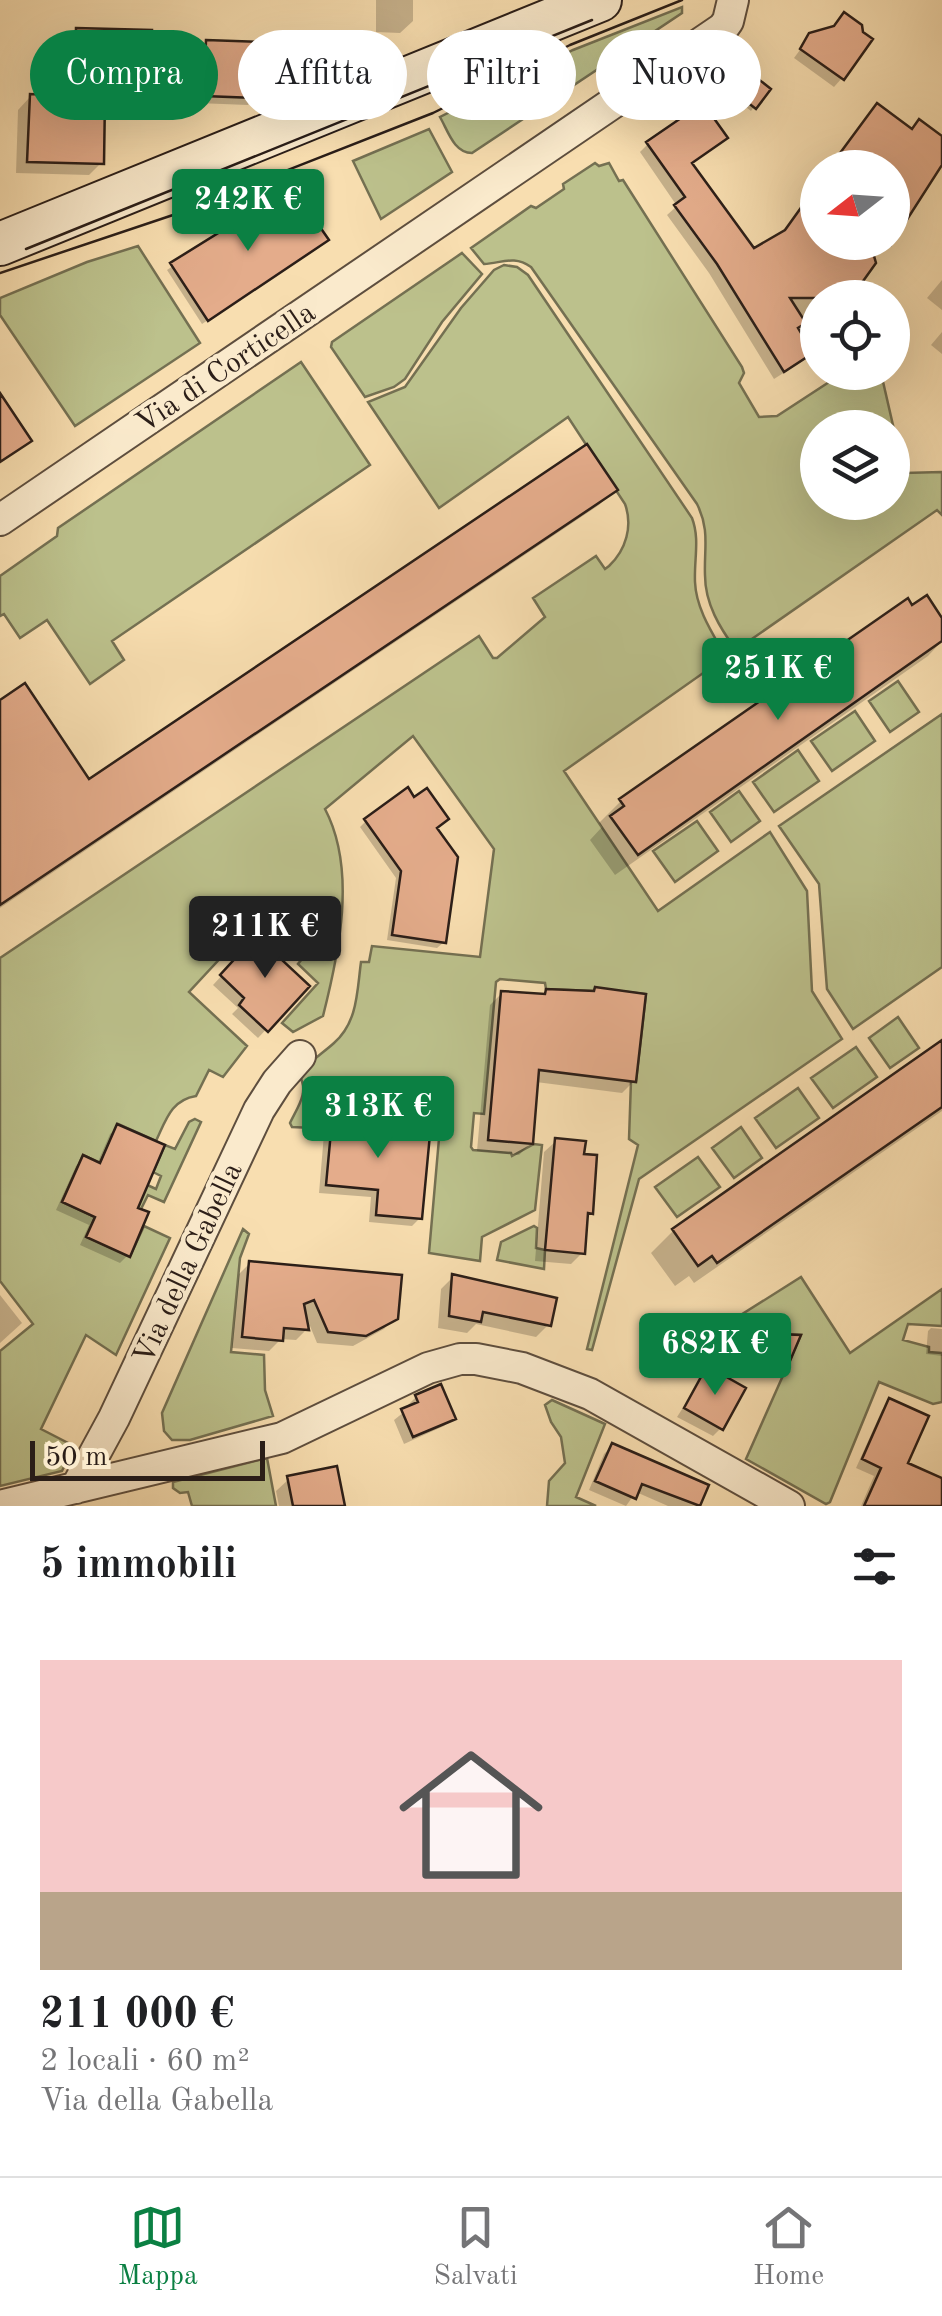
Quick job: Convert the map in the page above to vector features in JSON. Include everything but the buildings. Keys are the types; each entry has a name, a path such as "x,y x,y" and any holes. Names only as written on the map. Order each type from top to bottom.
{"street":[{"path":"0,244 600,0"},
{"name":"Via di Corticella","path":"0,520 723,28 733,0"},
{"name":"Via della Gabella","path":"76,1488 114,1418 248,1132 267,1096 300,1056"},
{"path":"0,1506 282,1438 428,1368 476,1359 522,1368 590,1394 789,1506"},
{"path":"114,1418 126,1448 150,1471"}],"green space":[{"path":"682,7 682,13 656,30 624,30"},
{"path":"596,41 596,70 576,84 576,49"},
{"path":"442,120 522,120 472,153 461,149"},
{"path":"429,129 452,172 381,219 353,161"},
{"path":"595,163 609,163 742,367 744,373 739,383 759,417 777,416 817,390 885,390 890,410 800,410 800,520 910,520 910,473 942,472 942,515 937,510 736,650 719,624 708,596 705,531 697,504 531,267 513,261 484,264 471,248 531,206 536,208 564,189 563,184"},
{"path":"138,246 200,343 75,426 0,315 0,298 87,262"},
{"path":"462,253 482,274 442,322 405,379 365,397 331,347 332,342"},
{"path":"504,265 517,267 528,275 692,518 698,602 726,657 564,771 658,911 770,832 807,891 812,991 842,1039 639,1179 592,1350 587,1349 638,1145 629,1139 631,1081 636,1081 646,994 595,988 546,989 545,983 500,979 496,982 484,1114 474,1113 471,1147 512,1156 534,1144 542,1145 535,1210 482,1237 480,1261 429,1253 440,1127 398,1122 400,1098 317,1091 313,1128 292,1127 290,1123 303,1094 299,1075 348,1026 361,962 369,962 372,946 480,957 494,849 413,736 325,809 335,833 343,885 335,966 323,1016 293,1032 282,1023 318,983 298,964 311,948 266,909 189,992 247,1046 223,1077 209,1070 196,1096 170,1112 156,1141 118,1124 100,1163 83,1155 62,1202 95,1217 87,1237 130,1256 144,1226 170,1238 116,1355 86,1335 41,1429 74,1446 62,1471 0,1486 0,1351 33,1324 0,1281 0,958 479,636 493,658 497,658 545,617 533,598 596,556 605,569 624,545 628,529 625,504 568,417 439,508 368,402 405,387 461,308 494,270"},
{"path":"301,362 370,465 112,641 124,660 90,684 47,620 20,638 4,614 0,616 0,576 57,536 58,528"},
{"path":"898,681 919,712 890,732 869,701"},
{"path":"855,711 875,741 832,771 811,741"},
{"path":"942,714 942,967 853,1029 827,989 819,884 779,826"},
{"path":"798,750 819,781 774,812 753,782"},
{"path":"739,791 760,821 731,842 710,812"},
{"path":"697,821 718,851 675,882 653,851"},
{"path":"898,1017 919,1048 890,1068 869,1038"},
{"path":"856,1047 877,1077 833,1108 811,1078"},
{"path":"798,1088 819,1118 776,1148 755,1118"},
{"path":"189,1122 201,1122 164,1202 148,1195 141,1209 125,1201 134,1179 156,1189 161,1176 153,1172 165,1145 175,1149"},
{"path":"741,1127 762,1158 734,1178 712,1148"},
{"path":"698,1157 720,1187 677,1217 655,1187"},
{"path":"534,1226 536,1248 545,1250 544,1269 497,1260 501,1242"},
{"path":"243,1229 249,1234 240,1258 231,1352 264,1355 265,1390 273,1416 190,1440 172,1440 164,1431 162,1413"},
{"path":"801,1277 850,1353 942,1289 942,1326 908,1324 903,1340 929,1347 929,1352 942,1353 942,1402 933,1404 879,1382 826,1504 746,1459 801,1335 717,1330"},
{"path":"552,1400 605,1424 576,1497 596,1506 547,1506 549,1481 565,1463 561,1437 545,1405"},
{"path":"267,1458 276,1506 192,1506 188,1492 180,1493 173,1488 173,1482"}],"tram line":[{"path":"0,273 173,215 433,113 570,45 682,0"},
{"path":"26,249 592,20"}]}
